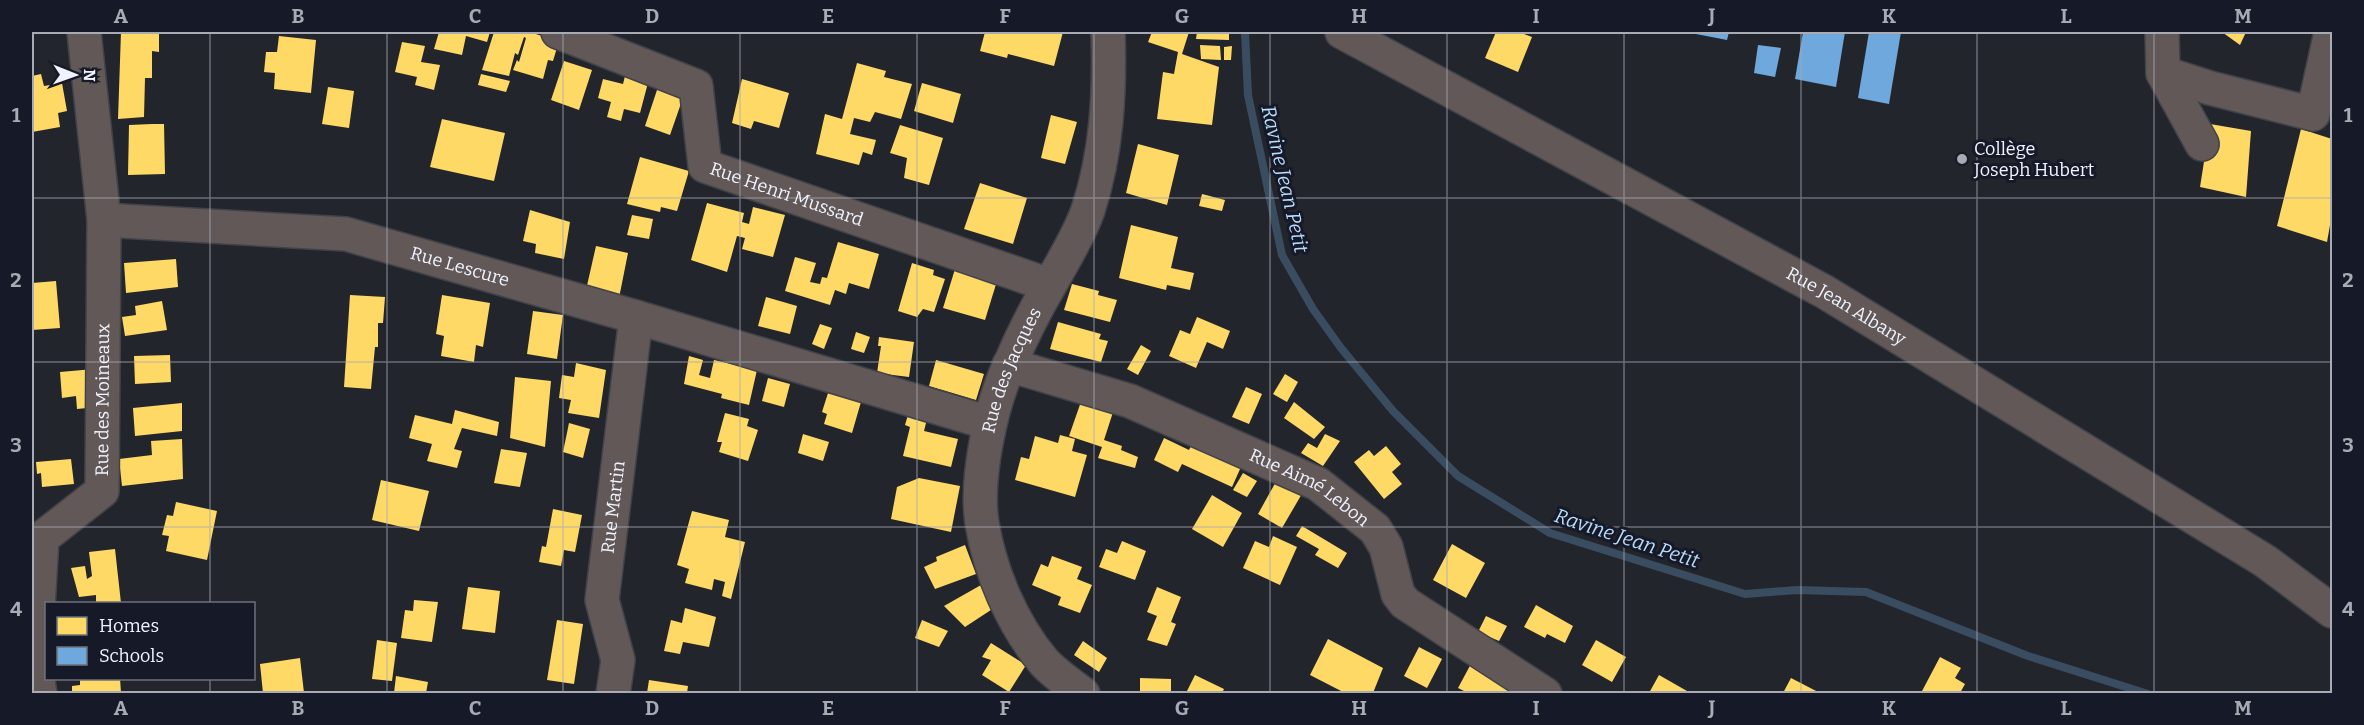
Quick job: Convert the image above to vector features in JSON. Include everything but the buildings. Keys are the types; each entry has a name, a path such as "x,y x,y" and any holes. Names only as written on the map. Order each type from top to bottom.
{"street":[{"path":"84,32 104,220"},
{"name":"Rue Henri Mussard","path":"558,32 696,86 705,166 1049,285"},
{"name":"Rue des Jacques","path":"1083,693 1045,663 1021,628 999,584 982,521 982,485 989,423 1009,365 1049,285 1070,252 1088,212 1103,154 1109,103 1108,32"},
{"name":"Rue Jean Albany","path":"1342,32 1825,292 2265,561 2332,611"},
{"path":"2162,32 2163,73 2202,144"},
{"path":"2163,73 2210,88 2313,114 2331,32"},
{"name":"Rue Lescure","path":"104,220 346,234 636,317 989,423"},
{"name":"Rue des Moineaux","path":"40,693 34,662 42,538 102,491 104,220"},
{"name":"Rue Martin","path":"613,693 618,660 602,600 636,317"},
{"name":"Rue Aimé Lebon","path":"1009,365 1130,401 1318,484 1374,529 1386,547 1398,594 1405,603 1545,693"}],"waterway":[{"name":"Ravine Jean Petit","path":"1245,32 1248,95 1282,255 1313,309 1341,348 1393,411 1458,476 1550,533 1745,594 1797,590 1866,592 2028,656 2148,694"}],"place":[{"name":"Collège Joseph Hubert","path":"1962,159"}]}
